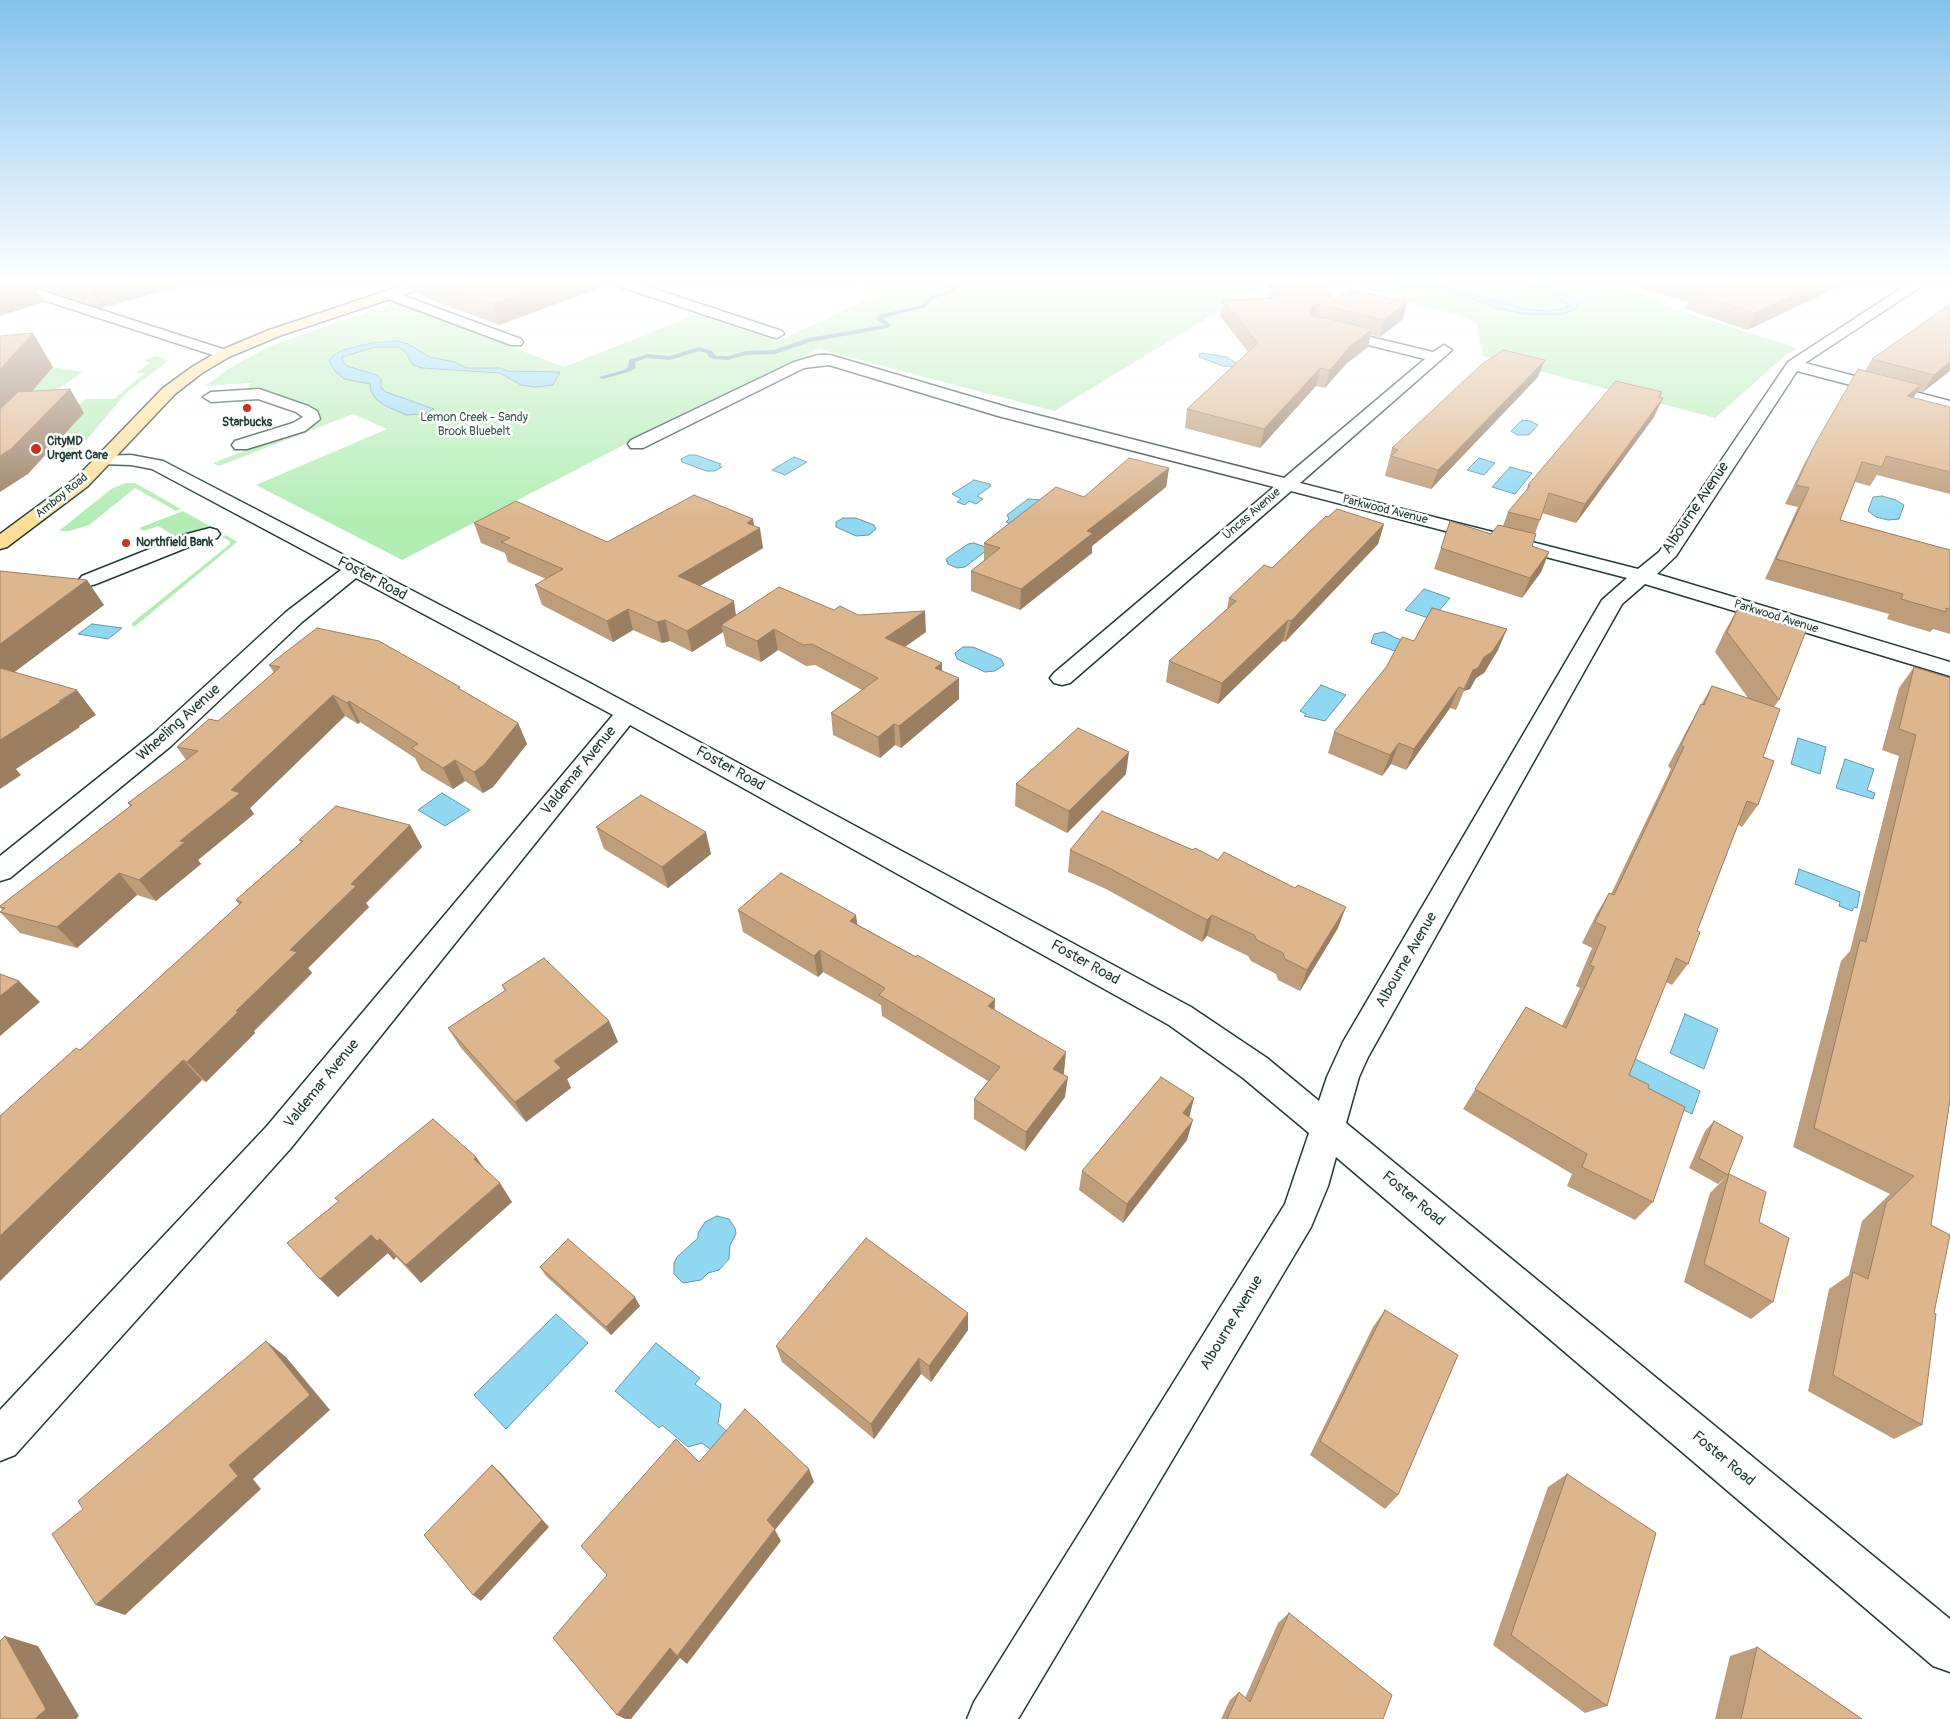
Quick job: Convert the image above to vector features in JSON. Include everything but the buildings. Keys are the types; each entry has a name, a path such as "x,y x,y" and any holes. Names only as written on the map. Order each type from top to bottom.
{"main road":[{"name":"Amboy Road","path":"0,543 78,485 106,460 169,391 214,360"}],"street":[{"name":"Parkwood Avenue","path":"637,444 799,365 817,360"},
{"name":"Parkwood Avenue","path":"820,360 840,362 1004,412 1642,576 1950,669"},
{"name":"Uncas Avenue","path":"1062,678 1433,360"},
{"name":"Albourne Avenue","path":"991,1719 1298,1215 1310,1186 1343,1077 1358,1043 1613,600 1666,556 1793,365 1800,360"},
{"path":"1793,365 1950,406"},
{"path":"211,397 259,394 302,409 311,415 312,419 299,427 241,446"},
{"name":"Foster Road","path":"106,460 131,460 157,465 627,713 1180,1016 1255,1068 1328,1128 1950,1649"},
{"path":"93,583 208,537"},
{"name":"Wheeling Avenue","path":"0,871 162,740 294,617 354,570"},
{"name":"Valdemar Avenue","path":"0,1440 279,1137 627,713"}],"green space":[{"path":"144,360 168,361 127,392 70,459 55,460 69,446 63,445 68,439 58,440 74,407 86,399 114,399 145,373 136,373 150,363"},
{"name":"Lemon Creek - Sandy Brook Bluebelt","path":"244,360 546,360 564,367 581,360 795,360 699,406 402,560 256,485 387,429 353,414 219,466 213,463 298,430 311,410 267,390 251,391 249,388 251,383 205,386 228,369"},
{"path":"861,360 1138,360 1054,411"},
{"path":"1499,360 1780,360 1715,418"},
{"path":"53,367 83,372 55,391 18,409"},
{"path":"125,483 135,483 181,509 176,511 135,488 89,525 69,531 59,531 111,489"},
{"path":"183,511 211,527 180,539 158,526 144,531 139,528"},
{"path":"226,535 237,542 134,627 131,624 230,544 230,541 222,537"}],"water":[{"path":"343,360 347,366 377,375 381,379 381,388 386,392 434,409 424,414 406,415 384,405 376,399 371,391 370,384 344,379 335,371 329,361"},
{"path":"410,360 446,360 455,362 466,368 560,372 553,385 535,387 521,385 500,373 422,368 413,365"},
{"path":"1208,360 1232,360 1236,363 1234,367 1223,366"},
{"path":"1522,420 1531,421 1538,425 1529,435 1517,435 1511,431"},
{"path":"689,455 696,455 721,464 719,466 722,467 715,471 706,471 682,462 681,459"},
{"path":"794,457 807,462 785,475 772,470"},
{"path":"1479,458 1495,463 1484,475 1467,470"},
{"path":"1510,467 1532,473 1515,494 1492,487"},
{"path":"974,480 990,484 991,486 977,496 983,499 976,504 969,501 965,505 957,502 961,499 952,494"},
{"path":"1882,496 1896,500 1904,505 1899,519 1888,520 1876,517 1868,511 1873,497"},
{"path":"1028,499 1043,500 1016,526 1006,522 1009,519 1007,515"},
{"path":"843,518 856,518 874,525 876,529 869,535 856,536 836,527 836,522"},
{"path":"974,543 985,547 987,550 965,567 957,568 948,564 946,559 968,544"},
{"path":"1424,589 1450,598 1438,612 1437,621 1405,610"},
{"path":"92,624 122,628 108,639 78,634"},
{"path":"1384,632 1414,644 1407,655 1371,643 1374,634"},
{"path":"963,647 973,647 1001,659 1004,665 995,671 985,672 957,659 955,653"},
{"path":"1321,685 1346,695 1325,721 1304,716 1306,714 1300,711"},
{"path":"1798,738 1826,747 1820,774 1791,764"},
{"path":"1845,759 1874,769 1867,790 1875,793 1873,799 1836,788"},
{"path":"442,793 470,810 445,826 418,810"},
{"path":"1799,869 1860,892 1857,908 1854,907 1852,911 1839,906 1840,902 1795,884"},
{"path":"1685,1014 1718,1029 1704,1069 1670,1053"},
{"path":"1633,1058 1700,1091 1692,1114 1624,1081"},
{"path":"717,1216 729,1219 735,1228 736,1234 730,1245 729,1259 719,1270 708,1273 701,1280 683,1283 674,1274 674,1263 677,1257 698,1238 698,1233 705,1222"},
{"path":"556,1314 588,1343 506,1429 474,1395"},
{"path":"656,1343 700,1378 695,1384 721,1404 718,1424 729,1433 714,1452 702,1443 688,1447 662,1425 659,1428 615,1391"}],"waterway":[{"path":"603,377 632,368 631,361 633,360"}],"place":[{"name":"Starbucks","path":"247,408"},
{"name":"CityMD Urgent Care","path":"36,449"},
{"name":"Northfield Bank","path":"126,543"}]}
